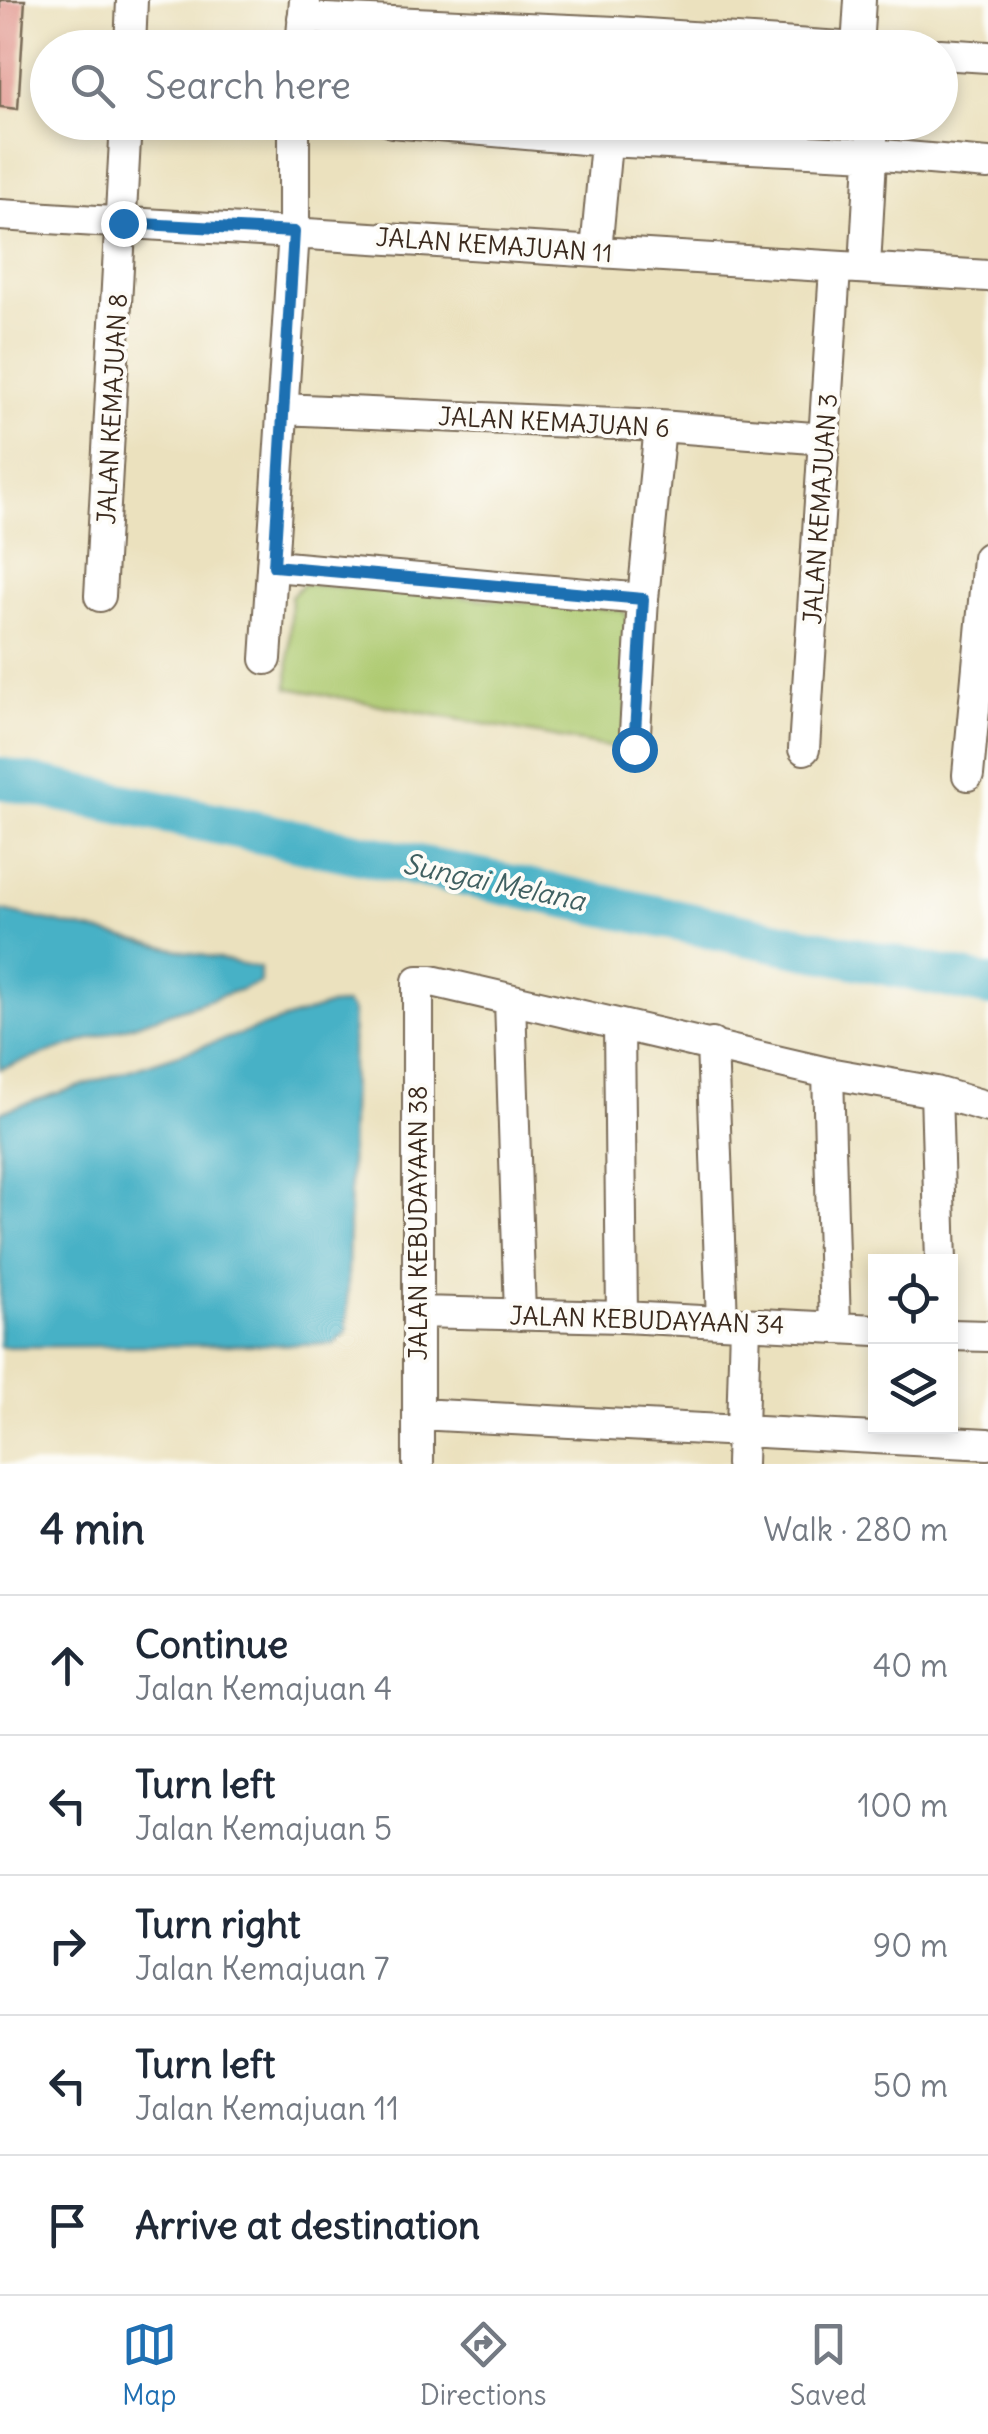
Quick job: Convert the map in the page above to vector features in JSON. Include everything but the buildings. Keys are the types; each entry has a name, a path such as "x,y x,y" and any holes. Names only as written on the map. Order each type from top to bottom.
{"street":[{"path":"131,30 132,0"},
{"path":"858,30 860,0"},
{"path":"303,22 400,12 507,14 573,30"},
{"path":"958,55 988,57"},
{"name":"JALAN KEMAJUAN 8","path":"100,596 125,140"},
{"path":"266,659 294,232 294,140"},
{"path":"596,251 606,140"},
{"path":"703,140 988,164"},
{"name":"JALAN KEMAJUAN 3","path":"804,749 825,439 872,140"},
{"name":"JALAN KEMAJUAN 11","path":"0,215 988,276"},
{"name":"JALAN KEMAJUAN 6","path":"282,409 660,426 825,439"},
{"path":"634,749 643,599 660,426"},
{"path":"968,775 988,558"},
{"path":"274,566 643,599"},
{"name":"JALAN KEBUDAYAAN 38","path":"418,1464 418,981 510,1000"},
{"path":"520,1314 510,1000 828,1073 936,1092 988,1107"},
{"path":"619,1025 622,1317"},
{"path":"712,1044 742,1430 741,1464"},
{"path":"828,1073 835,1328"},
{"path":"936,1092 941,1254"},
{"name":"JALAN KEBUDAYAAN 34","path":"418,1312 868,1330"},
{"path":"958,1334 988,1336"},
{"path":"418,1414 988,1444"}],"green space":[{"path":"303,584 622,610 633,623 625,750 288,688 291,596"}],"water":[{"path":"0,910 260,968 260,983 0,1069"},
{"path":"346,1004 353,1012 347,1332 333,1344 0,1347 0,1112 330,1005"}],"waterway":[{"name":"Sungai Melana","path":"0,778 988,986"}],"route":[{"path":"123,223 294,232 274,566 643,599 634,749"}]}
